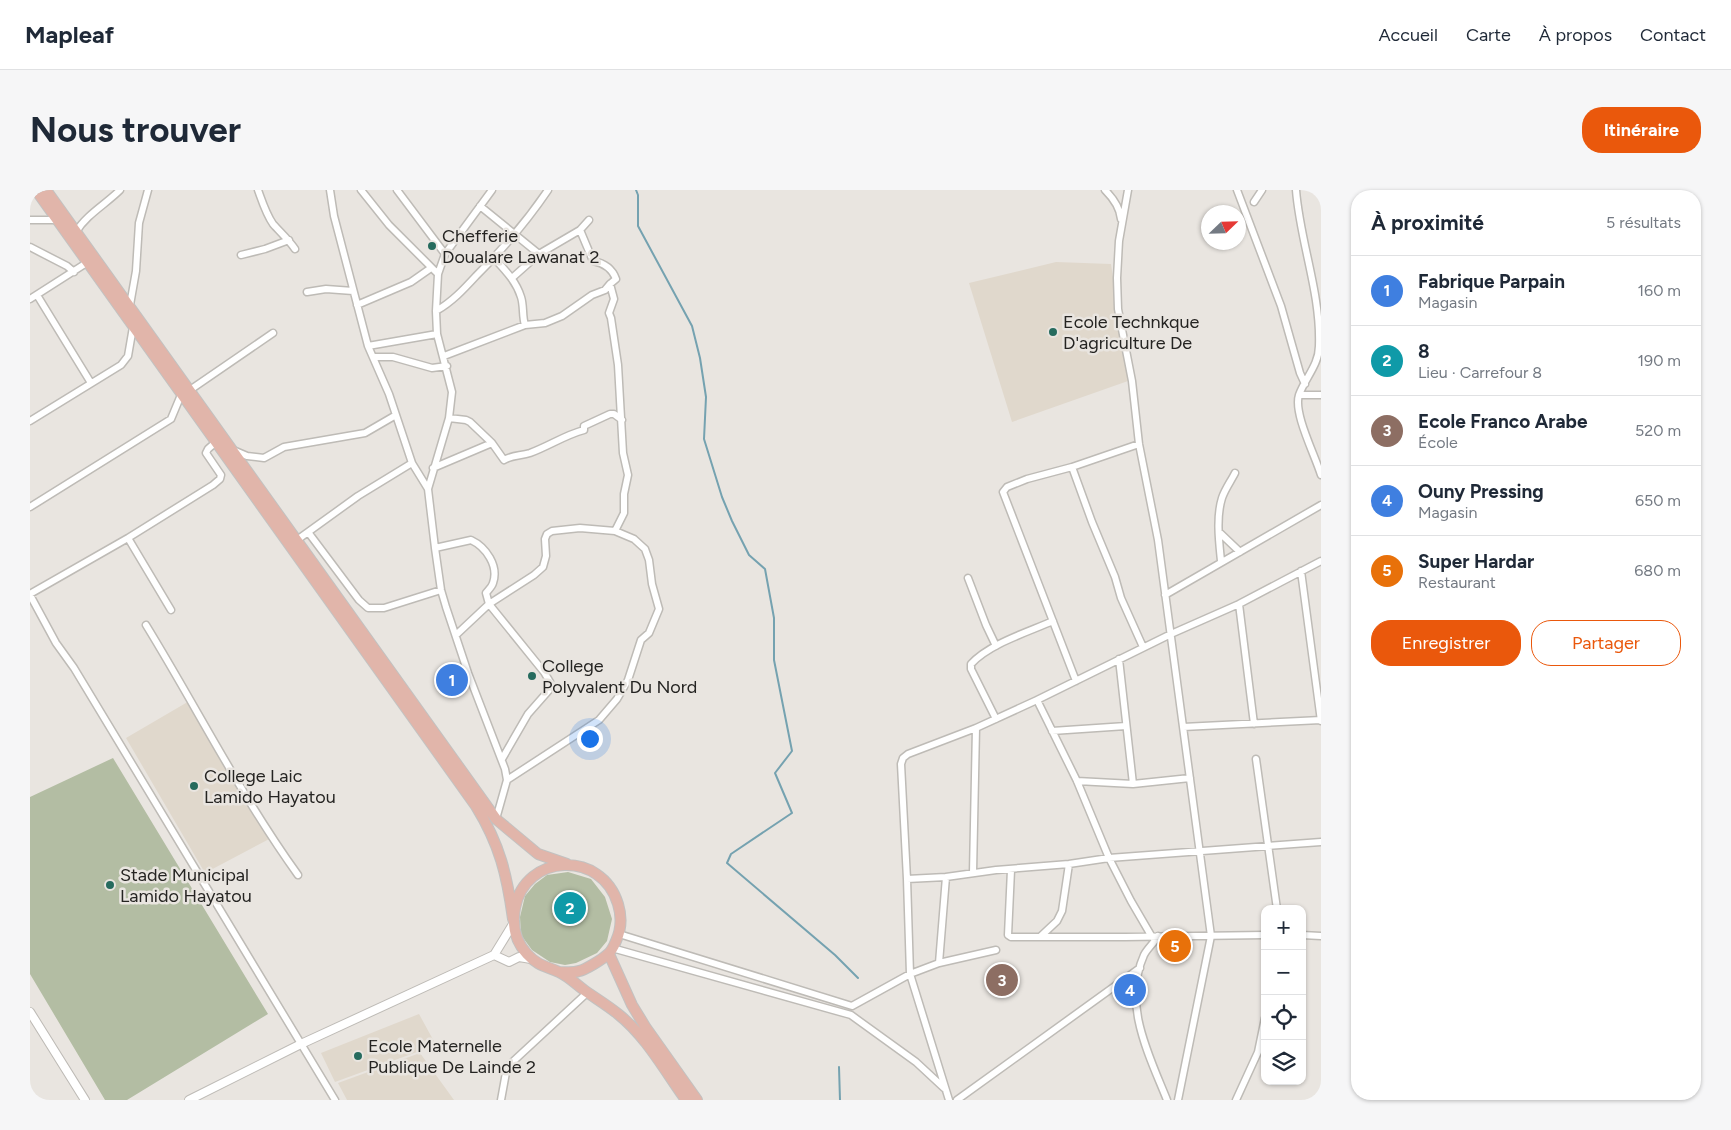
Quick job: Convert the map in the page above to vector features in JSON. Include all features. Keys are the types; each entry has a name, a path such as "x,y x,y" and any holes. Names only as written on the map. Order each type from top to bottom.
{"main road":[{"path":"36,190 133,325 186,393 233,450 496,819 538,854 567,864 582,866 595,872 607,882 615,894 621,914 619,934 611,951 580,971 560,972 545,968 531,959 522,949 516,937 505,868 488,826 216,442 186,393 130,306 46,190"},
{"path":"513,922 517,898 528,880 546,868 567,864"},
{"path":"611,951 632,1005 697,1100"},
{"path":"560,972 628,1023 652,1052 686,1100"}],"street":[{"path":"76,232 82,222 107,203 120,190"},
{"path":"130,306 136,271 139,223 148,190"},
{"path":"258,190 267,214 295,249"},
{"path":"330,190 334,216 368,346 396,414 412,463 428,489"},
{"path":"361,190 389,225 438,274"},
{"path":"397,190 445,254"},
{"path":"492,190 445,254 438,274 437,334 447,366 452,392 449,418 428,489 441,590 468,673 502,759 507,780 496,819"},
{"path":"436,311 451,301 494,258 548,190"},
{"path":"1105,190 1120,213 1122,224"},
{"path":"1110,190 1112,198"},
{"path":"1128,190 1122,224 1117,278 1118,309 1132,381 1139,444 1158,540 1211,936 1178,1100"},
{"path":"1237,190 1281,306 1300,373 1305,384"},
{"path":"1254,202 1262,190"},
{"path":"1296,190 1301,226 1314,288 1320,345 1316,363 1299,395 1297,407 1321,475"},
{"path":"480,206 540,254"},
{"path":"30,220 57,220"},
{"path":"512,278 540,254 580,230 588,220"},
{"path":"444,356 525,325 545,323 562,316 592,295 605,290 616,281 616,276 602,262 593,261 580,230"},
{"path":"241,255 289,240"},
{"path":"30,248 67,266 74,272"},
{"path":"494,258 512,278 521,298 525,325"},
{"path":"30,299 88,262"},
{"path":"357,305 411,282 431,268"},
{"path":"1314,288 1321,282"},
{"path":"610,284 614,299 609,313 618,365 622,453 628,475 624,494 624,513 615,532"},
{"path":"307,292 326,289 353,291"},
{"path":"37,295 91,383"},
{"path":"30,421 121,365 128,356 133,325"},
{"path":"30,507 170,419 186,393 272,333"},
{"path":"368,346 437,334"},
{"path":"373,357 393,357 432,368 447,366"},
{"path":"1299,395 1321,395"},
{"path":"233,450 247,456 264,458 284,447 365,433 396,414"},
{"path":"449,418 470,422 492,443 504,460 510,456 529,453 584,430 584,426 610,414 614,414 622,420"},
{"path":"216,442 206,453 221,474 220,479 128,538 30,595 56,643 74,668 335,1100"},
{"path":"433,468 492,443"},
{"path":"1076,681 1003,492 1007,487 1027,479 1072,467 1139,444"},
{"path":"297,540 358,496 412,463"},
{"path":"1072,467 1115,577 1121,598 1143,647"},
{"path":"1221,561 1220,504 1235,473"},
{"path":"1165,594 1321,504"},
{"path":"456,635 489,604 534,575 542,567 546,556 545,539 547,534 552,531 580,528 615,532 640,544 645,549 649,560 658,609 649,633 640,640 628,680 617,699 599,720 507,780"},
{"path":"308,532 359,600 368,608 384,608 441,590"},
{"path":"1219,532 1240,552"},
{"path":"128,538 172,610"},
{"path":"435,548 471,540 480,544 490,557 493,569 494,582 486,593 489,604 550,682 550,689 528,714 502,759"},
{"path":"949,1100 910,974 907,879 900,764 903,758 917,750 976,728 1037,700 1143,647 1239,604 1321,561"},
{"path":"1183,727 1321,720 1301,571"},
{"path":"968,578 996,646"},
{"path":"1239,604 1254,724"},
{"path":"996,718 971,669 971,664 977,657 996,646 1053,621"},
{"path":"146,625 244,794 298,875"},
{"path":"1119,659 1133,784"},
{"path":"1037,700 1109,858 1131,901 1155,936"},
{"path":"1052,731 1126,726"},
{"path":"973,874 976,728"},
{"path":"1256,758 1276,905"},
{"path":"1076,782 1133,784 1190,778"},
{"path":"907,879 946,877 1109,858 1321,842"},
{"path":"1041,936 1062,912 1069,864"},
{"path":"1011,870 1008,935 1015,938 1041,936 1261,935"},
{"path":"939,963 946,877"},
{"path":"189,1100 301,1044 494,955 513,922"},
{"path":"619,934 852,1006 910,974 939,963 996,950"},
{"path":"1306,935 1321,936"},
{"path":"1155,936 1145,953 1140,968 1136,995 1139,1023 1144,1044 1167,1100"},
{"path":"611,951 851,1015 916,1062 944,1088"},
{"path":"494,955 509,962 519,957 531,959"},
{"path":"957,1100 1140,968"},
{"path":"501,1100 507,1067 588,992"},
{"path":"30,1012 85,1100"},
{"path":"1236,1100 1258,1052 1261,1037"}],"shaded area":[{"name":"Ecole Technkque D'agriculture De","path":"1056,262 1111,264 1128,381 1012,422 969,283"},
{"path":"191,700 273,837 205,873 126,738"},
{"path":"419,1014 436,1045 335,1082 321,1053"},
{"path":"420,1053 454,1100 347,1100 338,1083"}],"green space":[{"name":"Stade Municipal Lamido Hayatou","path":"113,758 268,1014 127,1100 105,1100 30,974 30,797"},
{"path":"568,872 591,879 605,897 612,919 607,941 597,953 576,963 565,965 550,962 532,950 521,935 520,917 525,896 535,884 547,875"}],"waterway":[{"path":"636,190 638,195 638,226 692,326 700,358 706,397 704,439 722,497 749,555 765,569 774,618 774,660 792,751 775,773 792,813 731,854 727,863 835,955 858,978"},
{"path":"839,1067 840,1100"}],"place":[{"name":"Chefferie Doualare Lawanat 2","path":"432,246"},
{"name":"Ecole Technkque D'agriculture De","path":"1053,332"},
{"name":"College Polyvalent Du Nord","path":"532,676"},
{"name":"Fabrique Parpain","path":"452,680"},
{"name":"College Laic Lamido Hayatou","path":"194,786"},
{"name":"Stade Municipal Lamido Hayatou","path":"110,885"},
{"name":"8","path":"570,908"},
{"name":"Super Hardar","path":"1175,946"},
{"name":"Ecole Franco Arabe","path":"1002,980"},
{"name":"Ouny Pressing","path":"1130,990"},
{"name":"Ecole Maternelle Publique De Lainde 2","path":"358,1056"}]}
